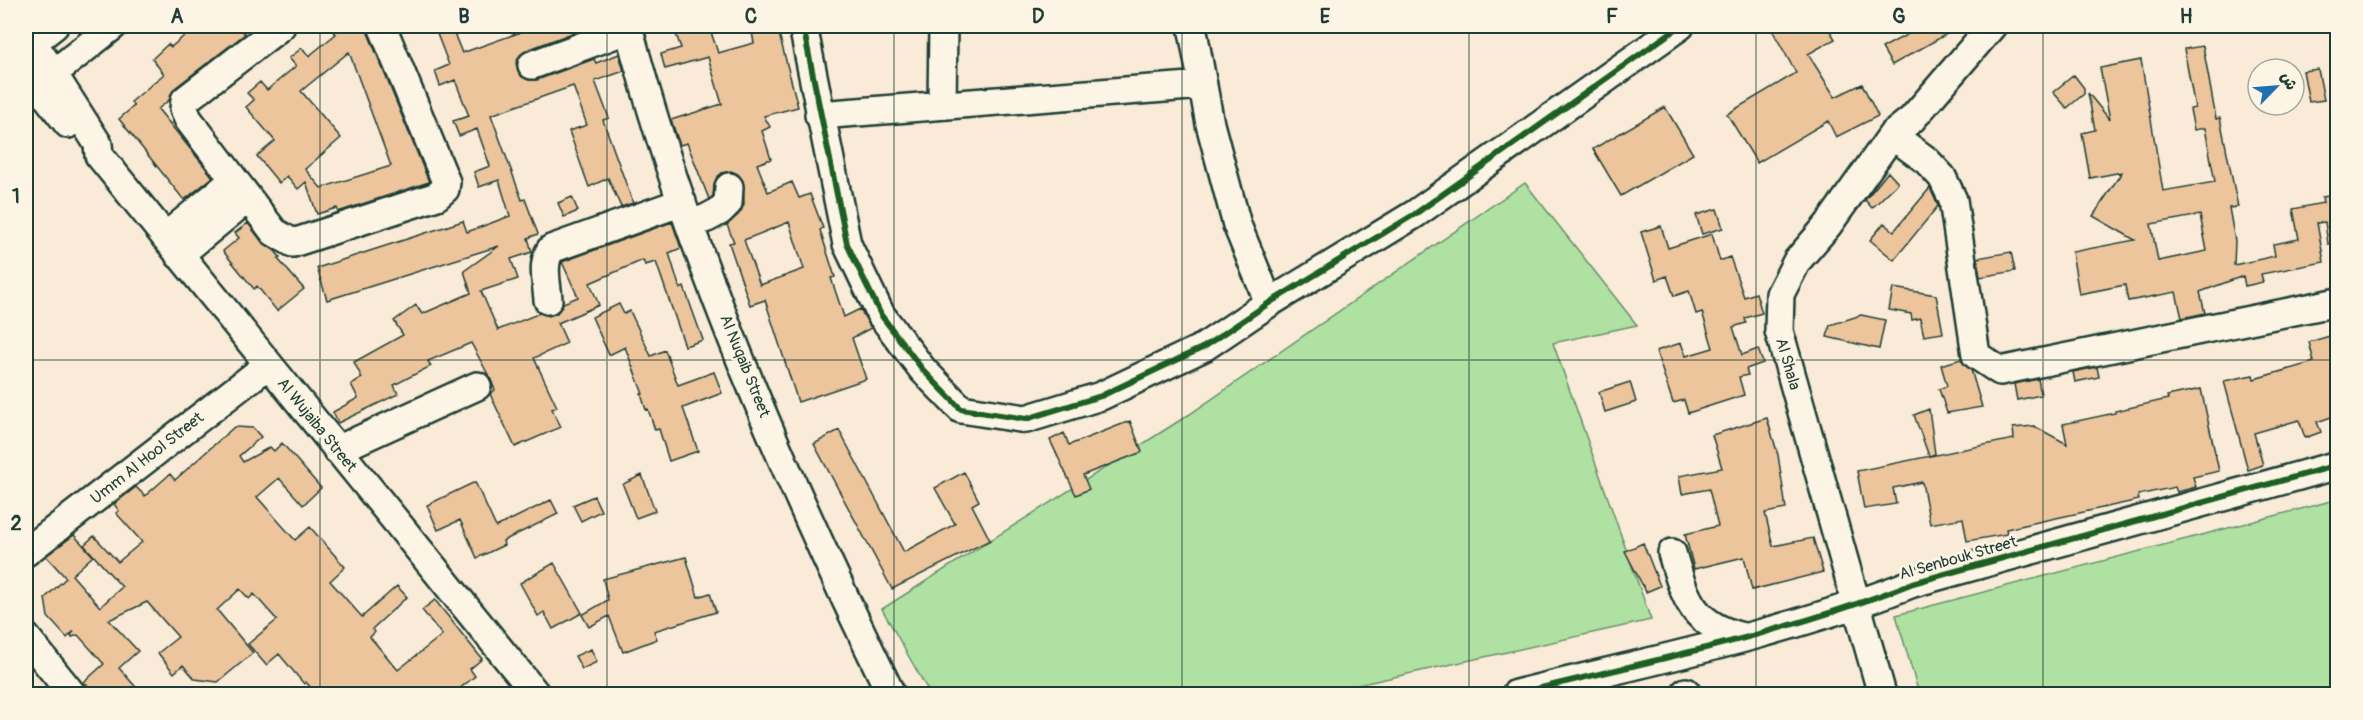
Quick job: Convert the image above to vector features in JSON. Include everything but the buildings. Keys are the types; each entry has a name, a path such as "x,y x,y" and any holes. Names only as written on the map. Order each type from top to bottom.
{"street":[{"path":"54,26 29,45 35,82 113,26"},
{"path":"281,26 184,100 184,109 188,119 274,232 293,243 438,196 445,189 446,182 382,26"},
{"path":"803,26 819,115 847,244 881,315 923,370 961,409 1026,419 1101,396 1204,347 1269,303 1415,214 1680,26"},
{"path":"942,105 943,26"},
{"path":"1192,26 1210,124 1237,225 1269,303"},
{"name":"Al Shala","path":"1882,694 1779,331 1780,294 1797,261 1827,225 1892,135 1912,119 1992,26"},
{"path":"532,65 629,27"},
{"name":"Al Nuqaib Street","path":"629,27 655,122 686,213 752,388 837,585 891,694"},
{"name":"Al Wujaiba Street","path":"35,82 92,155 99,155 536,694"},
{"path":"819,115 1203,85"},
{"path":"1892,135 1926,160 1942,177 1953,200 1976,355 2000,371 2337,302"},
{"path":"548,300 545,267 546,256 551,249 686,213 720,211 728,203 729,187"},
{"path":"172,246 241,189"},
{"name":"Umm Al Hool Street","path":"26,552 268,365"},
{"path":"337,450 477,386"},
{"name":"Al Senbouk Street","path":"1516,694 1856,606 1913,583 2337,465"},
{"path":"1671,553 1683,590 1704,622 1724,633 1743,637"},
{"path":"26,637 72,694"}],"green space":[{"path":"1525,183 1637,325 1553,343 1651,620 1317,694 930,694 882,609 1190,414"},
{"path":"2335,500 2338,510 2337,694 1919,694 1896,615"}],"cycle path":[{"path":"803,26 847,244 881,315 923,370 961,409 1026,419 1101,396 1204,347 1269,303 1415,214 1680,26"},
{"path":"1516,694 1767,632 1913,583 2338,465"}]}
